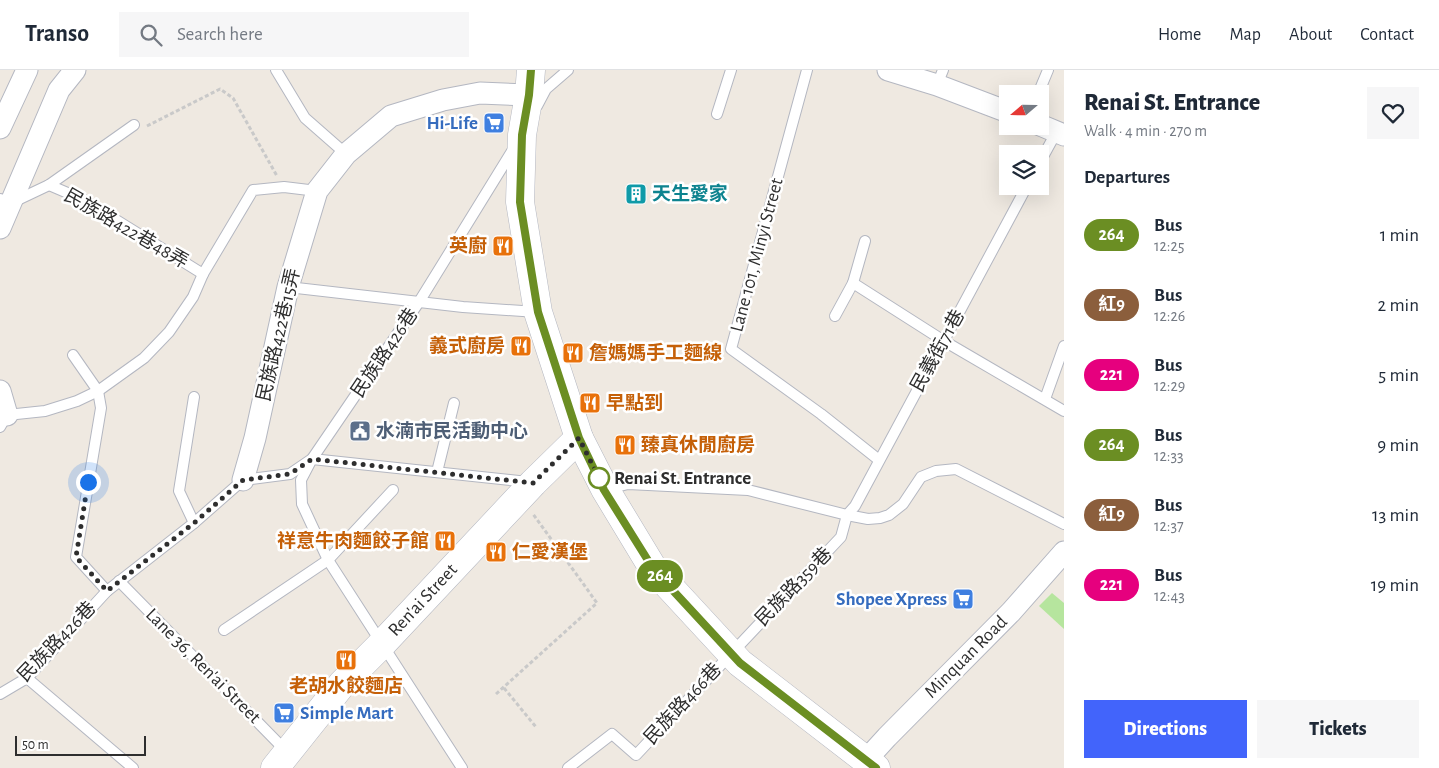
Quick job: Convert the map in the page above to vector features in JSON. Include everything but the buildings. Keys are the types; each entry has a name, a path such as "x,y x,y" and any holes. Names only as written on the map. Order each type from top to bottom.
{"street":[{"path":"0,128 27,70"},
{"path":"0,228 5,201 59,90 75,70"},
{"path":"888,70 940,78 999,108"},
{"path":"317,191 346,154 391,116 443,100 530,82 522,135 520,202 538,312 579,438 604,490 654,570 730,653 740,663 871,764"},
{"name":"民族路422巷15弄","path":"243,480 255,438 288,287 317,191"},
{"path":"0,391 4,421"},
{"name":"Ren'ai Street","path":"281,760 342,684 579,438"},
{"name":"Minquan Road","path":"871,764 887,737 1011,612 1064,552"}],"lane":[{"path":"276,70 304,118 346,154"},
{"name":"民族路426巷","path":"0,694 27,678 107,591 194,523 243,480 290,474 312,459 419,302 522,135 546,88 568,70"},
{"path":"717,114 731,70"},
{"name":"Lane 101, Minyi Street","path":"807,70 731,349 821,414 879,460"},
{"path":"1042,85 1048,70"},
{"path":"5,201 49,185 134,125"},
{"path":"1047,145 1054,130"},
{"name":"民族路422巷48弄","path":"49,185 84,200 203,274"},
{"path":"4,421 77,401 98,391 144,358 169,332 193,297 203,274 252,190 284,188 317,191"},
{"name":"民義街71巷","path":"847,515 855,506 1022,195"},
{"path":"835,316 853,283 865,241"},
{"path":"853,283 944,341 1045,399 1064,412"},
{"path":"288,287 419,302 538,312"},
{"path":"1045,399 1064,346"},
{"path":"72,355 98,391 101,408 76,557 107,591"},
{"path":"194,397 179,491 194,523"},
{"path":"437,472 454,404"},
{"path":"462,768 328,560 302,504 301,480 312,459 437,472 527,490"},
{"path":"604,490 628,484 748,490 868,519 889,515 902,504 921,477 936,471 956,469 1064,524"},
{"path":"224,630 328,560 393,490"},
{"name":"民族路359巷","path":"730,653 842,537 847,515"},
{"name":"Lane 36, Ren'ai Street","path":"119,581 281,760"},
{"name":"民族路466巷","path":"568,768 612,734 636,755 730,653"},
{"path":"27,678 133,768"}],"path":[{"path":"134,125 141,129 220,89 233,98 284,188"},
{"path":"496,694 597,603 527,490"},
{"path":"504,688 536,727"}],"green space":[{"path":"1052,593 1064,603 1064,629 1039,606"}],"bus line":[{"name":"264","path":"531,70 522,135 520,202 538,312 570,415 604,490 654,570 730,653 740,663 876,768"}],"place":[{"name":"Hi-Life","path":"494,123"},
{"name":"天生愛家","path":"636,194"},
{"name":"英廚","path":"503,246"},
{"name":"義式廚房","path":"521,346"},
{"name":"詹媽媽手工麵線","path":"573,353"},
{"name":"早點到","path":"590,403"},
{"name":"水湳市民活動中心","path":"360,431"},
{"name":"臻真休閒廚房","path":"625,445"},
{"name":"Renai St. Entrance","path":"599,478"},
{"name":"祥意牛肉麵餃子館","path":"445,541"},
{"name":"仁愛漢堡","path":"496,552"},
{"name":"Shopee Xpress","path":"963,599"},
{"name":"老胡水餃麵店","path":"346,660"},
{"name":"Simple Mart","path":"284,713"}],"route":[{"path":"88,482 76,557 107,591 194,523 243,480 290,474 312,459 533,483 579,438 599,478"}]}
